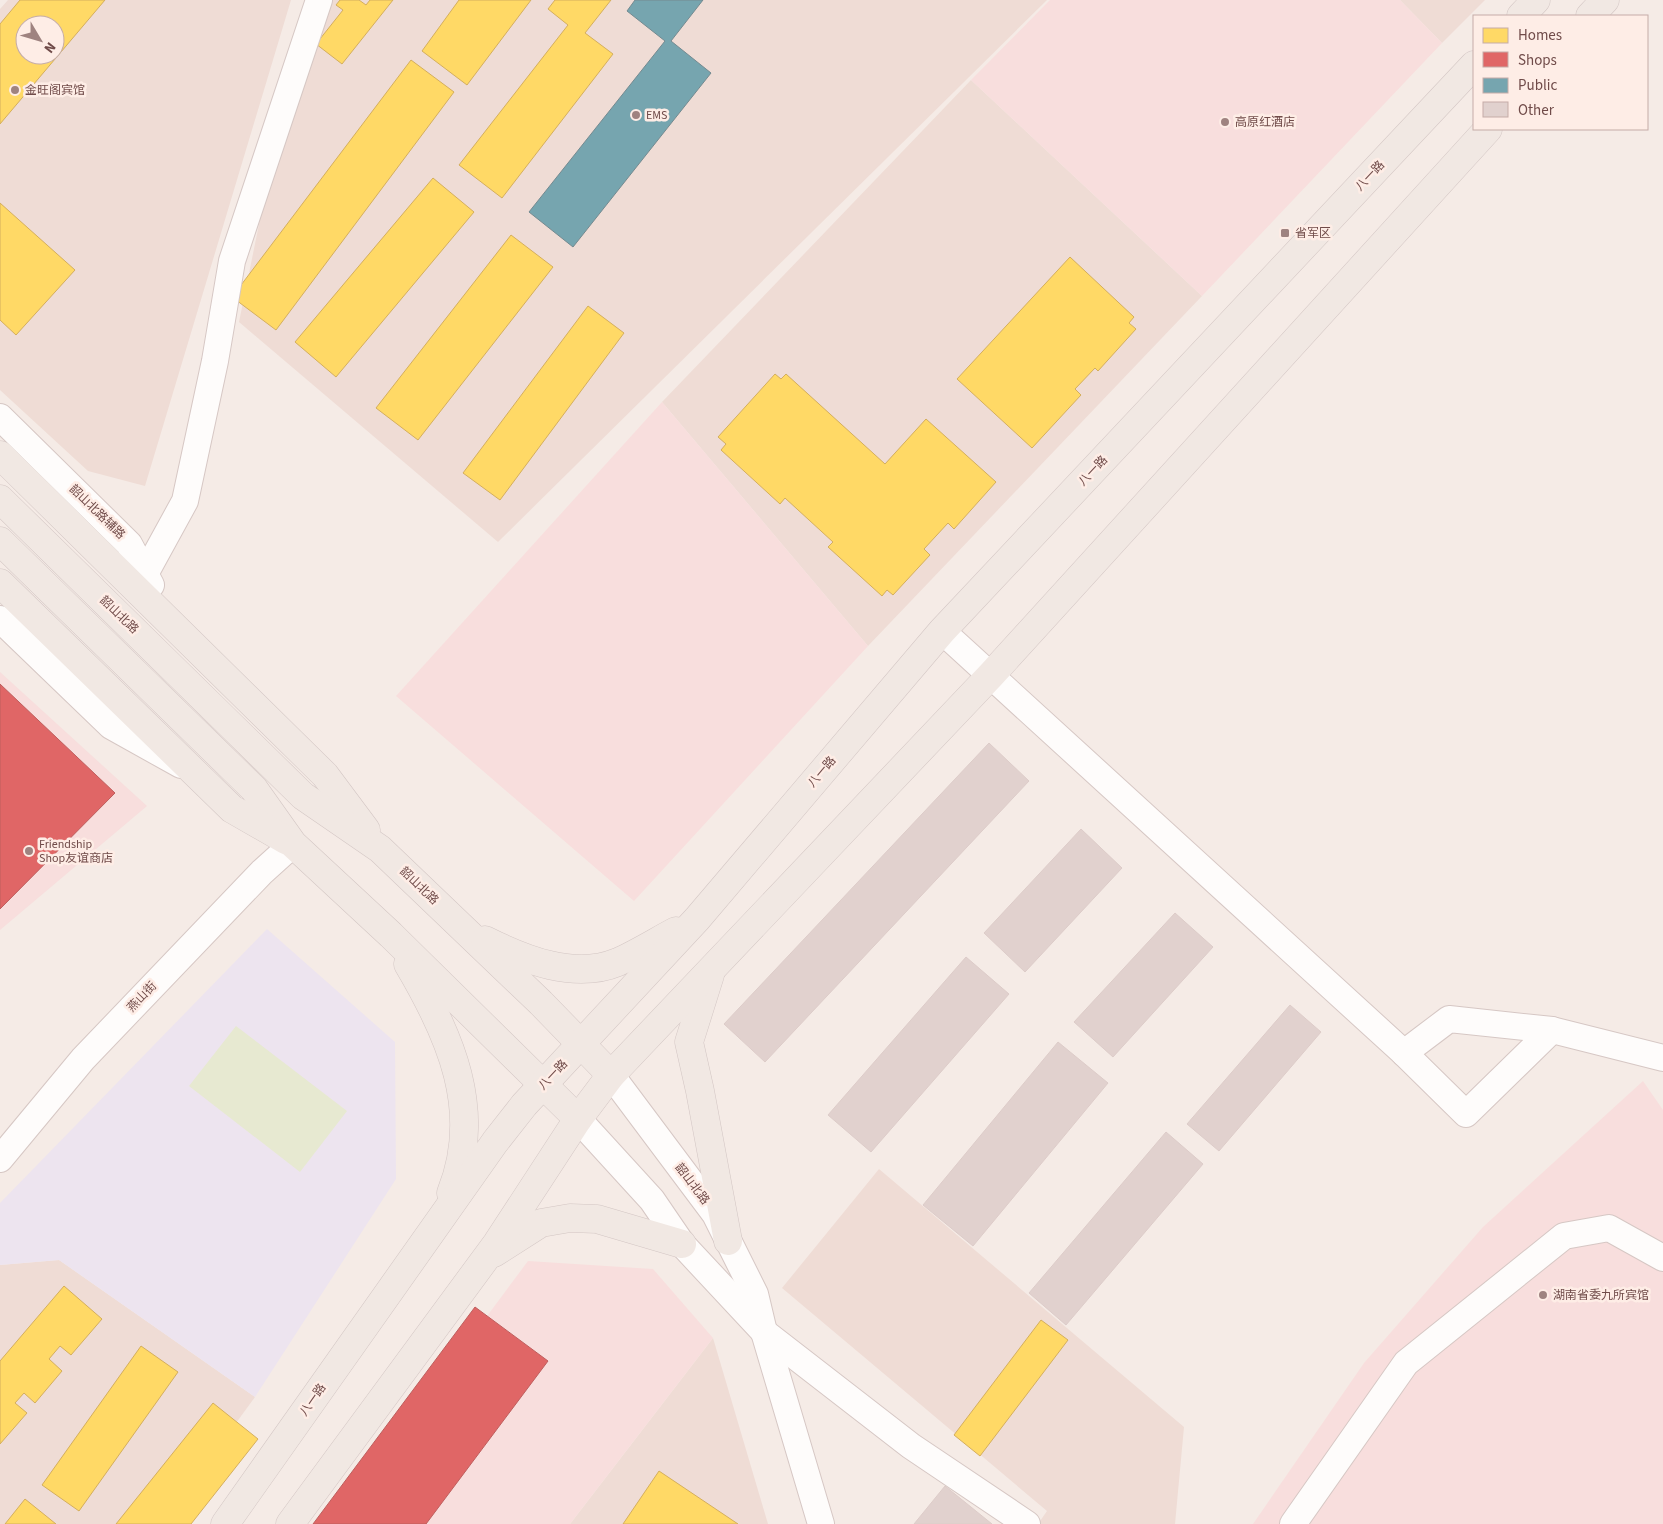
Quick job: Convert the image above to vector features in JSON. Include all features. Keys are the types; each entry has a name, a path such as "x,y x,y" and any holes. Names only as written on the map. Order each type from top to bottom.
{"main road":[{"path":"1521,15 1536,0"},
{"path":"1591,15 1605,0"},
{"name":"八一路","path":"225,1524 495,1142 524,1105 697,919 942,632 1473,66"},
{"path":"290,1524 484,1259 578,1119 611,1075 991,675 1487,130"},
{"path":"0,455 325,775 380,849"},
{"name":"韶山北路","path":"0,499 303,796 380,849 541,1003 611,1075"},
{"name":"韶山北路","path":"0,541 254,789 294,844 391,935 578,1119"},
{"path":"0,583 232,809 294,844"},
{"path":"465,930 500,948 524,957 568,969 594,968 617,962 697,919"},
{"path":"391,935 435,1014 450,1046 458,1071 463,1106 464,1133 460,1160 452,1190 439,1221"},
{"path":"712,968 688,1042 700,1091 728,1241"},
{"path":"484,1259 541,1223 570,1218 597,1218 682,1244"}],"street":[{"path":"145,574 185,501 215,361 232,261 319,0"},
{"name":"韶山北路辅路","path":"0,417 129,544 172,623"},
{"path":"0,619 111,726 194,773"},
{"path":"942,632 1404,1053 1466,1114 1552,1030"},
{"name":"燕山街","path":"0,1158 83,1059 262,872 294,844"},
{"path":"1404,1053 1449,1019 1552,1030 1663,1058"},
{"name":"韶山北路","path":"611,1075 715,1214 754,1294 821,1524"},
{"name":"韶山北路","path":"578,1119 652,1200 682,1244 764,1332"},
{"path":"1293,1524 1406,1363 1564,1236 1609,1228 1663,1258"},
{"path":"764,1332 910,1446 1027,1524"}],"shaded area":[{"path":"8,0 291,0 145,486 88,471 0,390 0,9"},
{"path":"305,0 1047,0 498,542 239,322"},
{"path":"1050,0 1400,0 1442,43 1202,296 971,80"},
{"path":"1400,0 1485,0 1442,43"},
{"path":"971,80 1202,296 868,646 662,402"},
{"path":"662,402 868,646 634,901 396,696"},
{"name":"Friendship Shop友谊商店","path":"0,672 147,806 0,930"},
{"path":"267,929 395,1042 396,1179 255,1397 59,1260 0,1265 0,1203"},
{"name":"湖南省委九所宾馆","path":"1643,1081 1663,1110 1663,1524 1253,1524 1364,1363 1483,1227"},
{"path":"879,1169 1184,1427 1175,1524 1038,1524 1047,1511 782,1288"},
{"path":"59,1260 255,1397 162,1524 0,1524 0,1265"},
{"path":"528,1261 653,1269 713,1338 570,1524 332,1524"},
{"path":"713,1338 768,1524 570,1524"}],"green space":[{"path":"236,1026 347,1111 300,1172 189,1086"}],"building: Homes":[{"name":"金旺阁宾馆","path":"20,0 105,0 65,47 65,15 15,15 15,65 50,65 0,124 0,24"},
{"path":"340,0 359,0 366,5 370,0 393,0 342,64 316,44 343,10 336,5"},
{"path":"459,0 531,0 467,85 422,51"},
{"path":"555,0 611,0 585,33 613,54 502,198 459,165 568,25 548,9"},
{"path":"411,60 454,92 276,330 232,297"},
{"path":"433,178 474,212 336,377 295,342"},
{"path":"0,203 75,270 16,335 0,320"},
{"path":"511,235 553,267 418,440 376,408"},
{"path":"1070,257 1134,317 1129,323 1136,329 1098,371 1095,368 1075,389 1081,395 1032,448 957,379"},
{"path":"588,306 624,333 500,500 463,473"},
{"path":"775,374 781,379 786,374 885,464 926,419 996,482 954,529 948,523 924,549 930,555 893,595 887,590 882,596 828,547 833,542 785,498 780,504 721,450 726,444 718,437"},
{"path":"64,1286 102,1319 71,1355 60,1346 49,1359 62,1371 35,1403 24,1393 15,1403 27,1413 0,1444 0,1361"},
{"path":"1041,1320 1068,1340 980,1456 954,1435"},
{"path":"141,1346 178,1372 79,1511 42,1485"},
{"path":"213,1403 258,1439 191,1524 116,1524"},
{"path":"659,1471 738,1524 623,1524"},
{"path":"25,1499 56,1524 5,1524"}],"building: Shops":[{"name":"Friendship Shop友谊商店","path":"0,684 115,793 0,909"},
{"path":"475,1307 548,1361 426,1524 313,1524"}],"building: Public":[{"path":"635,0 703,0 671,41 711,73 573,247 529,212 665,41 627,11"}],"building: Other":[{"path":"989,743 1029,781 765,1062 724,1024"},
{"path":"1081,829 1122,868 1025,972 984,933"},
{"path":"1175,913 1213,947 1113,1057 1074,1022"},
{"path":"966,957 1009,994 871,1152 828,1115"},
{"path":"1290,1005 1321,1032 1219,1151 1187,1124"},
{"path":"1058,1042 1108,1083 973,1246 923,1205"},
{"path":"1166,1132 1203,1164 1066,1325 1029,1293"},
{"path":"945,1486 992,1524 914,1524"}],"place":[{"name":"金旺阁宾馆","path":"15,90"},
{"name":"EMS","path":"636,115"},
{"name":"高原红酒店","path":"1225,122"},
{"name":"省军区","path":"1285,233"},
{"name":"Friendship Shop友谊商店","path":"29,851"},
{"name":"湖南省委九所宾馆","path":"1543,1295"}]}
